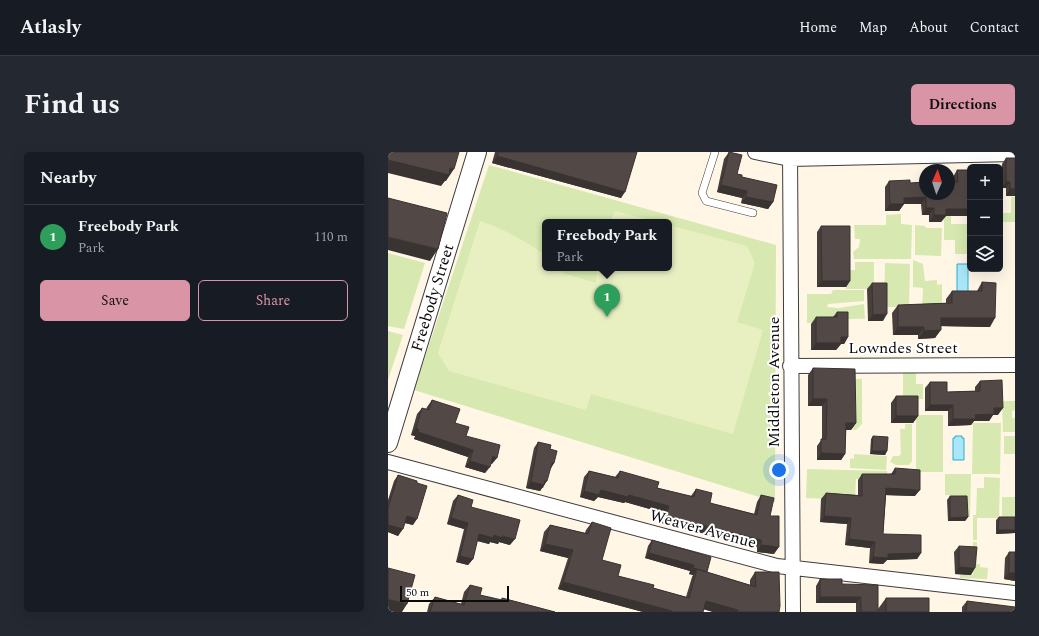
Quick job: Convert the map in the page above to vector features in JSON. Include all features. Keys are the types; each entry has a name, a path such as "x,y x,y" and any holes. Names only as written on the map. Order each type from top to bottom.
{"street":[{"name":"Freebody Street","path":"388,443 477,152"},
{"path":"755,152 790,155 1015,154"},
{"name":"Middleton Avenue","path":"790,155 790,366 793,612"},
{"name":"Lowndes Street","path":"790,366 1015,365"},
{"name":"Weaver Avenue","path":"388,462 761,562 793,569 1015,593"}],"lane":[{"path":"715,152 702,193 706,200 753,213"}],"green space":[{"path":"489,165 776,245 775,502 414,390"},
{"path":"1011,197 1015,197 1015,222 1003,222 1003,213 1011,213"},
{"path":"615,211 645,219 611,219"},
{"path":"944,213 951,213 951,224 967,224 967,254 955,254 955,240 944,240"},
{"path":"901,214 901,224 912,225 911,259 854,259 853,252 859,247 860,239 855,239 854,225 886,225 886,215"},
{"path":"480,221 514,235 542,253 542,271 561,271 563,273 596,283 597,271 672,271 672,226 747,246 755,263 737,322 763,330 733,434 591,394 586,410 449,371 438,353"},
{"path":"915,225 925,226 926,228 942,228 941,256 915,255"},
{"path":"388,253 425,263 404,329 388,326"},
{"path":"913,260 923,264 925,281 937,280 937,285 942,284 942,306 922,307 923,288 913,287"},
{"path":"855,262 874,262 874,289 846,289 846,279 850,279 850,274 837,274 837,270 855,270"},
{"path":"885,263 910,264 909,304 900,304 900,307 884,307"},
{"path":"833,290 864,290 864,301 828,304 827,307 839,308 864,304 865,319 807,323 807,294 831,294"},
{"path":"388,331 403,335 388,380"},
{"path":"903,371 916,371 916,384 923,384 923,399 903,399"},
{"path":"854,379 862,379 862,424 856,430 853,430"},
{"path":"1002,401 1015,401 1015,410 1012,411 1012,418 1015,418 1015,432 1003,432"},
{"path":"916,415 943,415 943,472 916,472"},
{"path":"973,423 1001,423 1000,474 972,474"},
{"path":"905,424 912,424 912,461 909,465 896,465 890,462 893,456 899,456 901,454 900,429 905,429"},
{"path":"1004,436 1015,436 1015,454 1004,454"},
{"path":"854,454 887,456 886,470 850,468 850,458 854,459"},
{"path":"807,469 887,471 886,501 873,501 873,480 856,479 855,500 806,498"},
{"path":"945,474 971,474 970,517 966,517 966,496 945,495"},
{"path":"984,477 1000,478 999,518 977,518 977,540 973,540 973,515 976,515 977,488 984,488"},
{"path":"1002,497 1015,497 1015,517 1002,528"},
{"path":"973,542 977,542 977,564 980,564 980,567 988,568 987,579 960,578 960,575 973,575"}],"water":[{"path":"957,264 967,264 968,292 957,292"},
{"path":"955,436 962,436 962,438 964,438 964,460 953,460 953,438 955,438"}],"building":[{"path":"388,152 459,152 454,169 450,168 449,175 388,160"},
{"path":"498,152 637,152 625,192 497,156"},
{"path":"729,152 742,155 737,174 742,175 742,177 777,185 773,202 746,197 747,191 721,185"},
{"path":"1006,158 1015,158 1015,189 1010,189 1010,182 1006,182"},
{"path":"957,170 967,170 967,209 946,209 946,215 934,215 934,208 926,208 926,200 955,200 955,182 958,182"},
{"path":"910,180 910,183 919,182 919,197 904,198 904,204 890,204 889,181"},
{"path":"388,198 447,213 438,249 388,237"},
{"path":"821,226 850,226 850,281 822,281"},
{"path":"982,282 996,283 995,318 941,318 941,330 924,331 924,327 898,327 898,305 952,303 952,291 982,291"},
{"path":"872,283 887,283 887,314 873,315"},
{"path":"837,312 848,312 848,337 841,337 841,343 816,343 816,317 837,317"},
{"path":"813,368 855,369 856,423 846,423 845,454 821,453 821,439 826,439 827,399 813,399"},
{"path":"1002,380 1003,408 994,408 994,414 975,415 976,419 953,419 953,405 930,405 930,382 947,382 947,392 980,391 980,381"},
{"path":"896,396 918,396 918,416 896,416"},
{"path":"432,400 460,409 455,423 469,427 466,436 500,445 497,458 493,456 490,467 470,461 473,450 418,432 419,430 416,428 422,408 429,410"},
{"path":"873,436 888,437 887,451 872,451"},
{"path":"538,442 551,445 550,449 557,451 554,463 552,463 547,481 545,481 544,485 531,482"},
{"path":"895,468 920,470 920,490 886,488 883,534 921,535 921,553 888,554 888,558 873,557 875,542 849,539 851,518 824,516 826,493 862,496 862,474 895,474"},
{"path":"589,471 618,478 620,471 659,482 657,488 694,497 696,489 712,493 710,503 757,515 761,495 774,498 770,516 779,516 779,547 761,545 761,540 666,516 669,506 629,495 628,497 601,490 599,495 584,491"},
{"path":"398,475 427,486 417,519 407,516 403,529 388,525 388,508"},
{"path":"458,495 473,500 471,507 520,520 515,539 502,536 502,538 494,535 493,538 479,534 473,559 460,556 468,523 451,518"},
{"path":"950,496 967,496 968,517 950,518"},
{"path":"999,517 1015,517 1015,530 998,530"},
{"path":"592,522 611,528 602,560 621,565 618,576 654,585 653,588 689,598 697,569 756,587 755,572 779,572 779,612 737,612 738,610 706,601 703,612 672,612 563,582 573,550 545,544 550,525 588,534"},
{"path":"652,540 711,557 707,572 693,568 694,565 649,553"},
{"path":"959,546 977,547 975,568 959,567"},
{"path":"1009,552 1015,552 1015,573 1009,573"},
{"path":"388,568 415,575 407,604 388,599"},
{"path":"820,579 842,579 842,584 878,585 878,612 861,612 861,597 820,597"},
{"path":"470,585 482,588 480,595 502,600 502,598 555,612 430,612 435,597 464,605"},
{"path":"886,598 929,598 929,612 886,612"},
{"path":"967,601 1015,607 1015,612 966,612"}],"place":[{"name":"Freebody Park","path":"607,317"}]}
